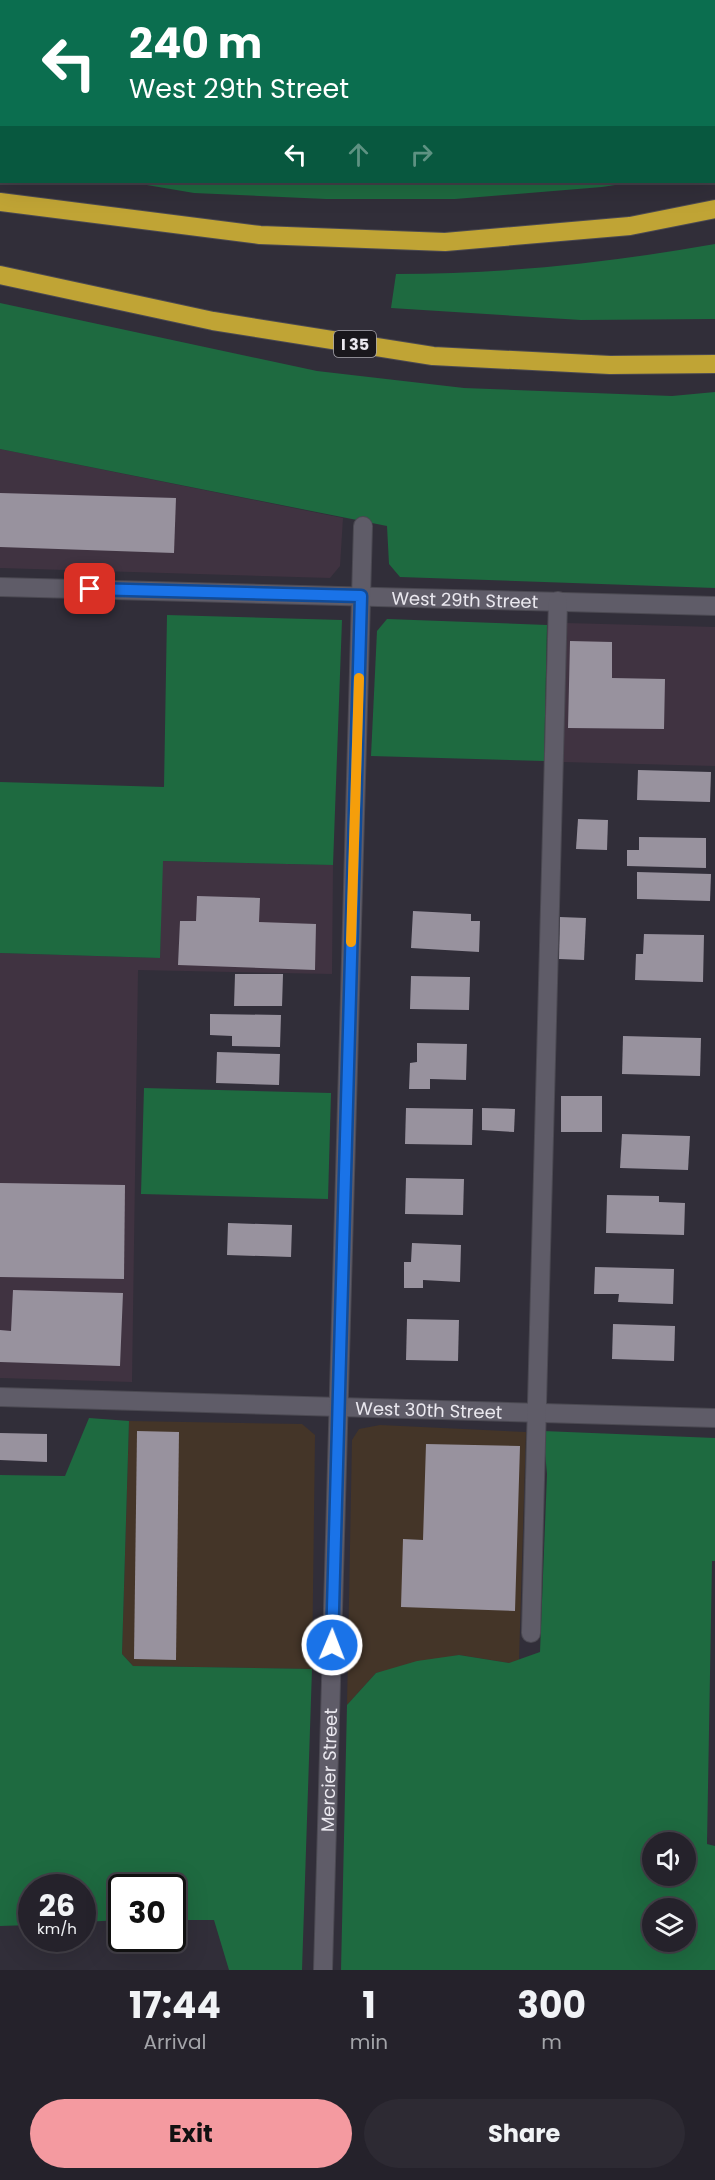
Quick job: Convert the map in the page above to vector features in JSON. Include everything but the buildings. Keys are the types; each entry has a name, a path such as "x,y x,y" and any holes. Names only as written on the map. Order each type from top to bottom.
{"highway":[{"path":"0,202 260,235 445,242 630,226 715,209"},
{"name":"I 35","path":"0,275 213,321 433,356 610,365 715,364"}],"street":[{"name":"Mercier Street","path":"323,1970 363,526"},
{"name":"West 29th Street","path":"0,587 715,606"},
{"path":"531,1633 558,602"},
{"name":"West 30th Street","path":"0,1397 715,1418"}],"shaded area":[{"path":"0,449 343,518 340,566 330,578 0,568"},
{"path":"566,623 715,627 715,766 563,762"},
{"path":"162,861 333,865 332,974 138,970 132,1382 0,1378 0,953 160,958"},
{"path":"129,1421 302,1424 315,1435 312,1669 133,1666 122,1654"},
{"path":"380,1425 526,1432 519,1660 509,1663 459,1655 376,1673 347,1705 352,1440 359,1429"}],"green space":[{"path":"135,183 628,183 455,199 326,199 194,193"},
{"path":"715,244 715,319 581,320 391,308 396,274 516,270 635,257"},
{"path":"0,303 317,371 464,388 672,396 715,392 715,588 400,577 389,564 387,526 0,449"},
{"path":"167,615 342,620 333,865 163,861 160,958 0,953 0,782 164,787"},
{"path":"387,619 547,625 544,761 371,756 377,631"},
{"path":"144,1088 331,1093 328,1199 141,1194"},
{"path":"89,1418 129,1421 122,1654 133,1666 312,1669 302,1970 229,1970 214,1920 186,1920 186,1874 108,1874 108,1921 96,1921 96,1874 18,1874 18,1925 0,1926 0,1475 65,1476"},
{"path":"543,1431 715,1438 715,1561 712,1561 707,1844 715,1846 715,1970 341,1970 347,1705 376,1673 417,1661 459,1655 509,1663 540,1652 547,1474"}],"slow traffic":[{"path":"351,942 359,678"}],"route":[{"path":"90,589 361,596 332,1645"}]}
